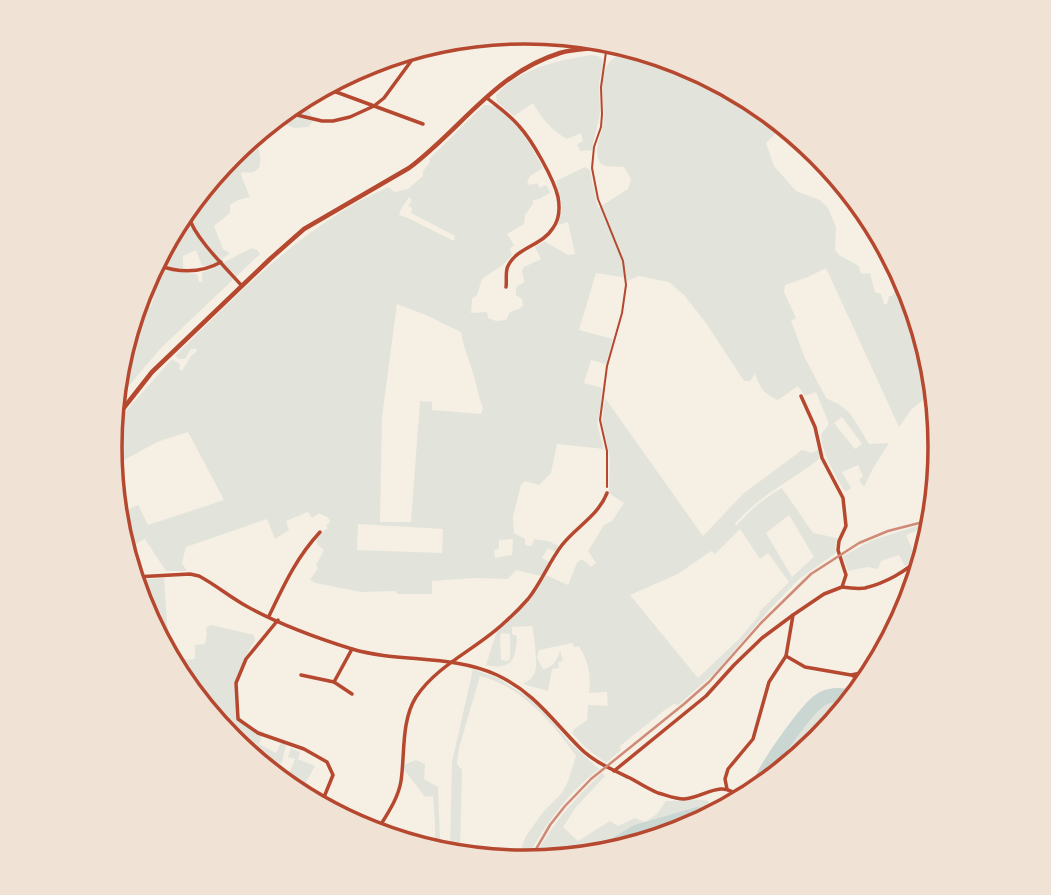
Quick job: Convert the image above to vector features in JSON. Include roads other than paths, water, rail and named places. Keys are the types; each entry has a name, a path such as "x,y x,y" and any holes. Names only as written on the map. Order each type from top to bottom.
{"street":[{"path":"124,408 152,372 270,258 304,229 424,157 485,96 506,80 546,58 564,52 588,49"},
{"path":"298,114 333,121 374,106 384,98 411,61"},
{"path":"335,92 423,124"},
{"path":"485,96 522,129 558,196 559,211 554,227 544,239 518,253 507,267 506,287"},
{"path":"191,222 242,286"},
{"path":"164,268 198,271 221,262"},
{"path":"801,396 816,427 822,458 843,498 846,526 839,541 839,555 846,575 842,587"},
{"path":"381,824 400,783 407,721 414,700 440,670 503,624 529,598 561,546 595,514 607,493"},
{"path":"269,616 304,549 320,532"},
{"path":"614,771 706,696 762,638 793,615 824,594 842,587 863,588 886,581 911,566"},
{"path":"143,576 190,573 248,607 352,649 453,662 499,676 531,696 581,749 614,771 677,799 694,797 713,790 727,789 733,793"},
{"path":"727,789 725,779 728,769 753,739 769,682 786,656 793,615"},
{"path":"278,620 246,659 236,683 238,719 258,733 304,749 327,762 333,775 324,797"},
{"path":"334,682 352,649"},
{"path":"786,656 805,667 857,678"},
{"path":"851,675 860,673"},
{"path":"300,675 334,682 352,694"}],"waterway":[{"path":"766,771 787,738 813,707 830,696 844,695"},
{"path":"626,838 636,832 691,816"}],"railway":[{"path":"535,851 550,825 591,779 709,682 761,623 811,574 859,543 888,531 922,522"}]}
